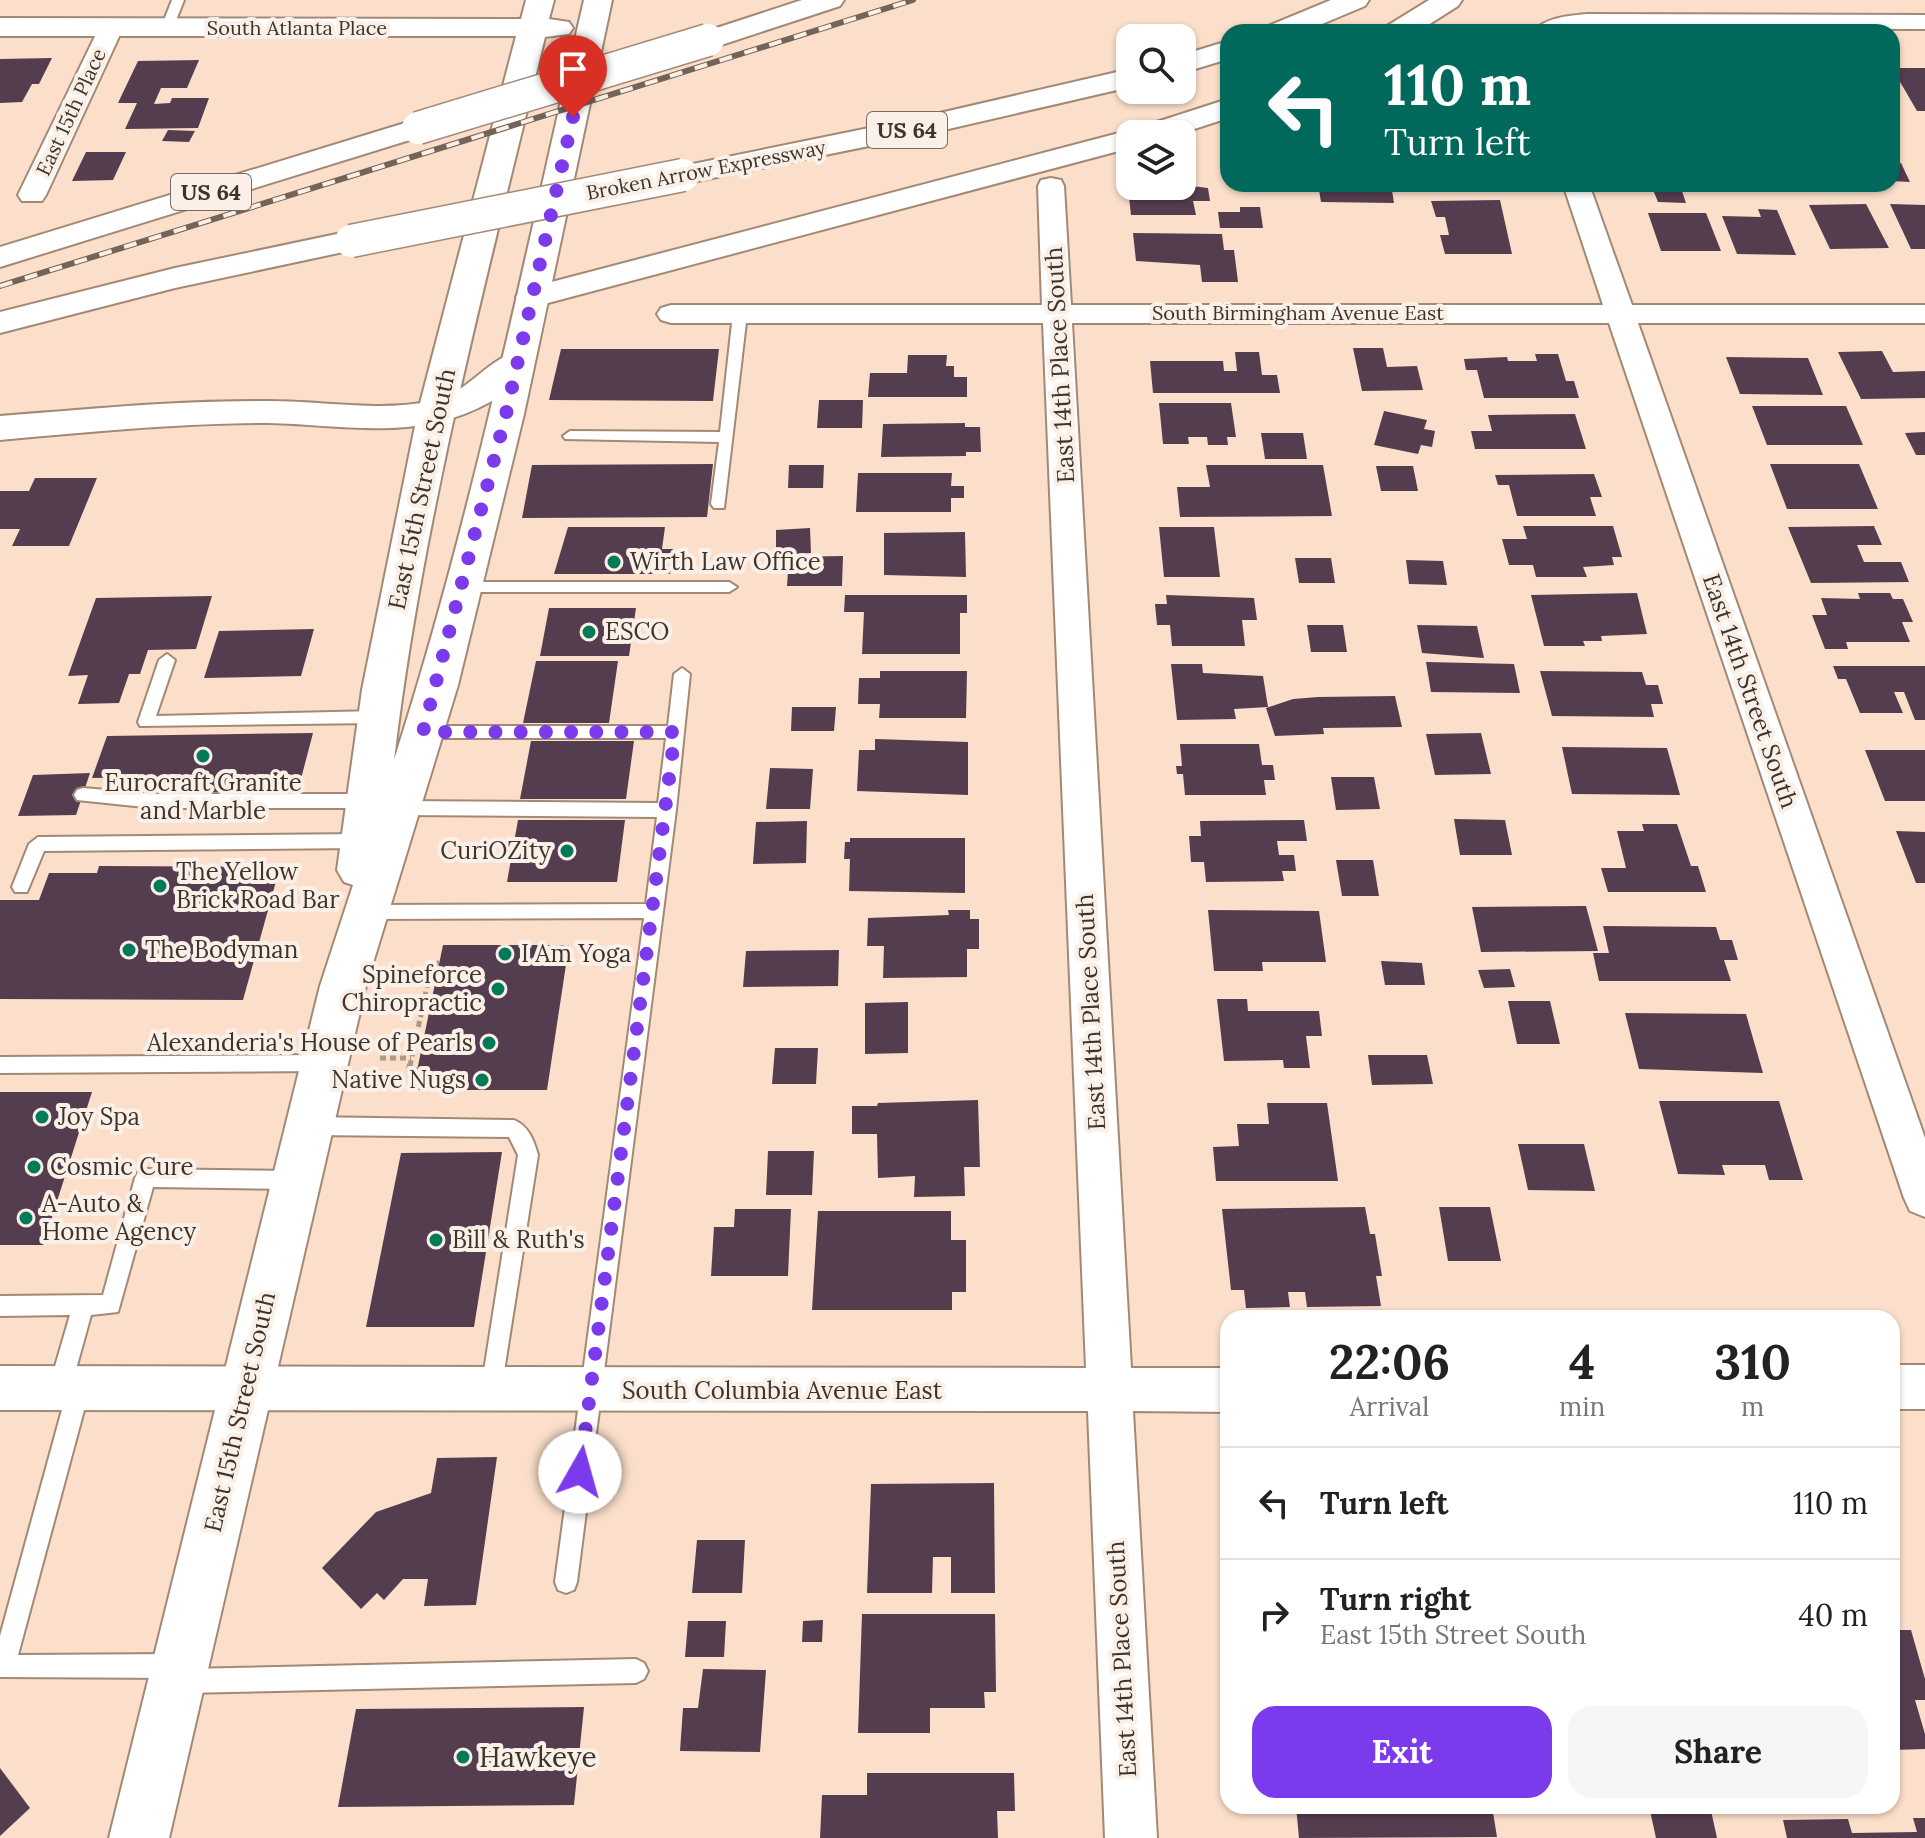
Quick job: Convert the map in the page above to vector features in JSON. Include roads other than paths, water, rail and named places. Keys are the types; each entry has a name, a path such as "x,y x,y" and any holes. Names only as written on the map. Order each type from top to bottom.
{"main road":[{"name":"US 64","path":"2,256 830,0"},
{"path":"1297,24 1355,0"},
{"path":"1410,24 1448,0"},
{"name":"East 15th Street South","path":"343,986 367,912 376,817 378,717 436,411 535,14"},
{"name":"South Atlanta Place","path":"0,27 167,28 596,14"},
{"name":"East 15th Street South","path":"139,1838 343,986 376,817 423,732 533,297 596,14"},
{"path":"1196,60 1220,52"},
{"name":"Broken Arrow Expressway","path":"0,323 76,301 220,267 918,127 1116,81"},
{"path":"1192,120 1220,111"},
{"path":"533,297 1116,143"},
{"path":"0,428 88,420 269,412 371,418 436,411 464,402 517,363"}],"street":[{"path":"1563,24 1587,21 1925,22"},
{"name":"East 15th Place","path":"32,195 111,28"},
{"name":"East 14th Place South","path":"1051,186 1131,1838"},
{"name":"East 14th Street South","path":"1579,192 1925,1198"},
{"name":"South Birmingham Avenue East","path":"671,314 1925,314"},
{"path":"1900,1387 1925,1387"},
{"name":"South Columbia Avenue East","path":"0,1388 1220,1390"}],"lane":[{"path":"167,28 178,0"},
{"path":"719,504 740,314"},
{"path":"570,436 726,437"},
{"path":"461,587 729,587"},
{"path":"167,660 146,722 378,717"},
{"path":"566,1582 682,674"},
{"path":"423,732 675,732"},
{"path":"83,795 376,817"},
{"path":"21,887 38,844 376,817 667,810"},
{"path":"367,912 654,911"},
{"path":"0,1065 325,1063"},
{"path":"309,1126 514,1129 524,1141 528,1155 492,1390"},
{"path":"0,1306 111,1305 145,1178 296,1180"},
{"path":"83,1305 69,1388 3,1667 178,1673 636,1671"}],"railway":[{"path":"0,286 913,0"}],"place":[{"name":"Wirth Law Office","path":"614,562"},
{"name":"ESCO","path":"589,632"},
{"name":"Eurocraft Granite and Marble","path":"203,756"},
{"name":"CuriOZity","path":"567,851"},
{"name":"The Yellow Brick Road Bar","path":"160,886"},
{"name":"The Bodyman","path":"129,950"},
{"name":"I Am Yoga","path":"505,954"},
{"name":"Spineforce Chiropractic","path":"498,989"},
{"name":"Alexanderia's House of Pearls","path":"489,1043"},
{"name":"Native Nugs","path":"482,1080"},
{"name":"Joy Spa","path":"42,1117"},
{"name":"Cosmic Cure","path":"34,1167"},
{"name":"A-Auto & Home Agency","path":"26,1218"},
{"name":"Bill & Ruth's","path":"436,1240"},
{"name":"Hawkeye","path":"463,1757"}]}
